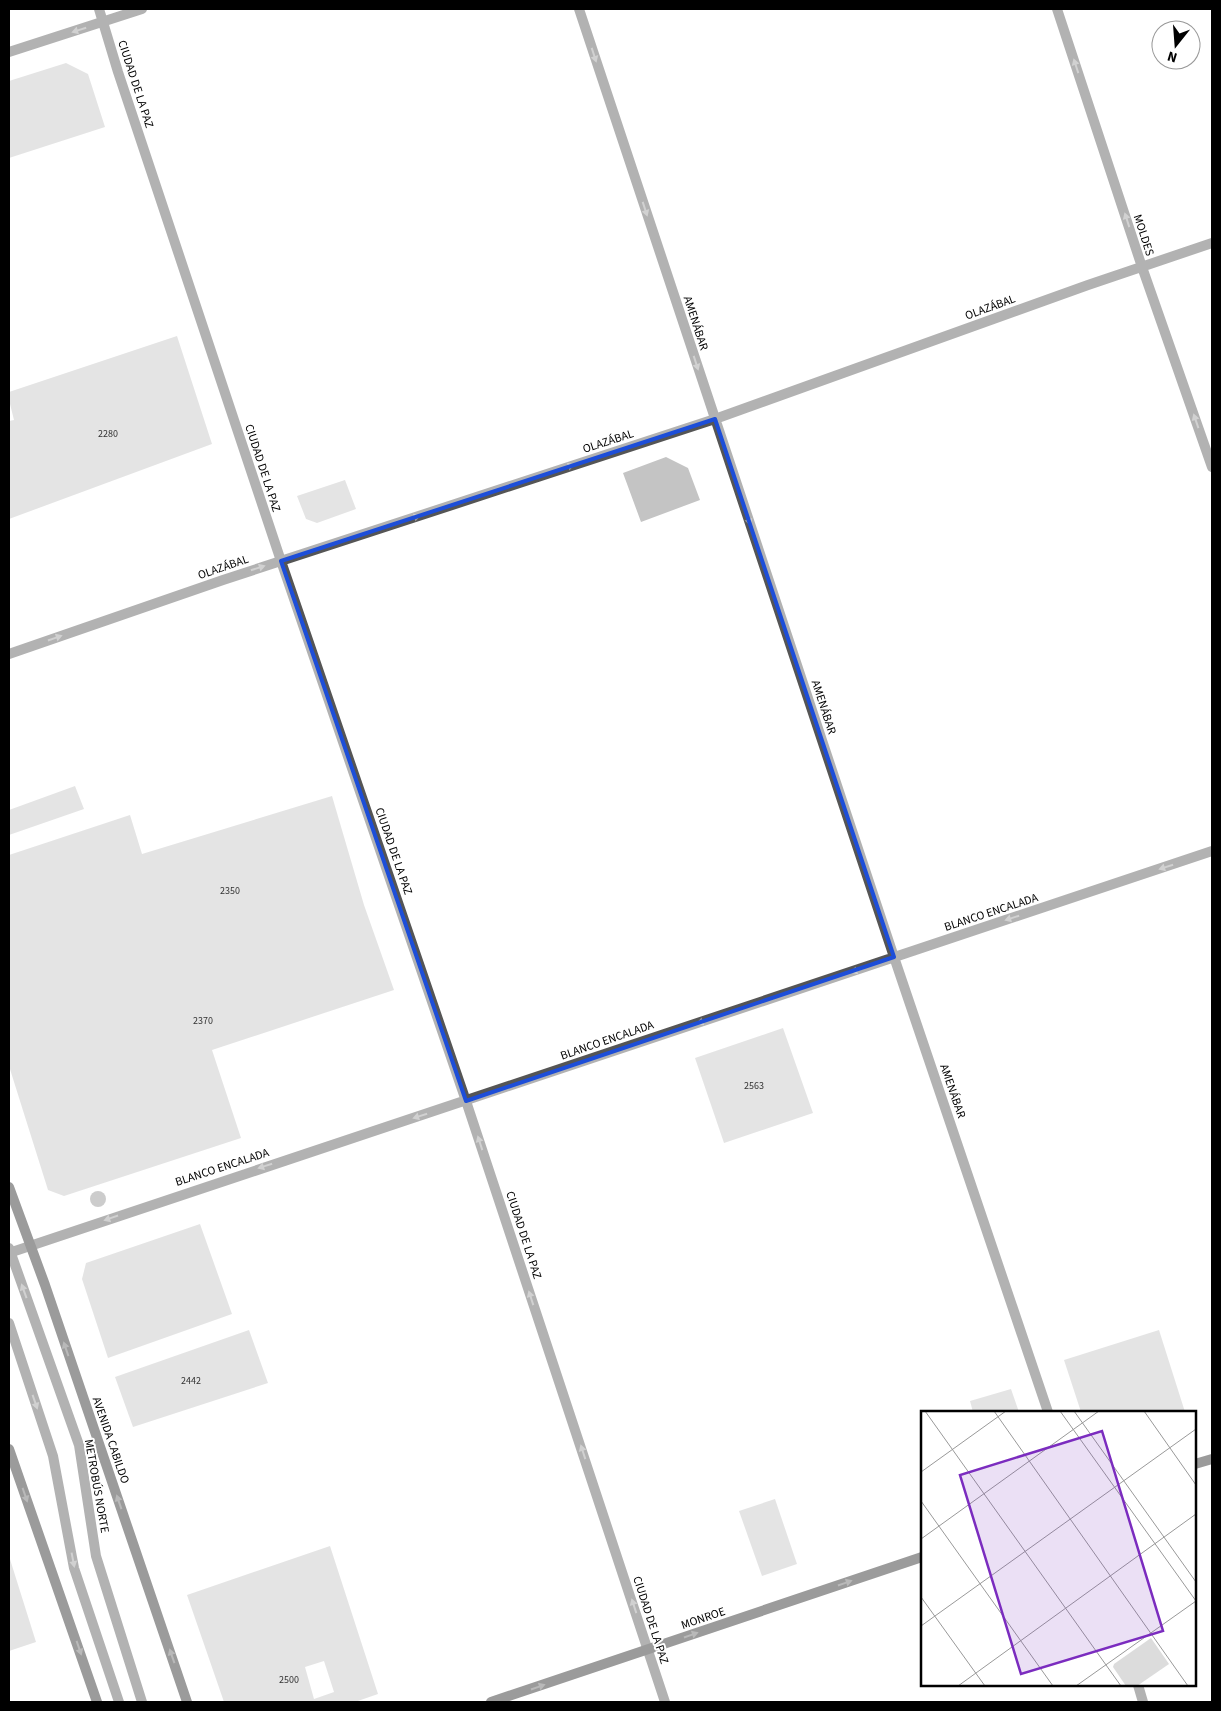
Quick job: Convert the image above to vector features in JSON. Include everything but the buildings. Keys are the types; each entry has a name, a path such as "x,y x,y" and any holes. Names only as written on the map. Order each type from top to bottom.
{"main road":[{"name":"AVENIDA CABILDO","path":"9,1187 48,1294 188,1702"},
{"path":"9,1449 97,1702"},
{"path":"1196,1464 1212,1458"},
{"name":"MONROE","path":"491,1702 921,1557"}],"street":[{"name":"CIUDAD DE LA PAZ","path":"99,9 118,72 281,561 466,1101 665,1702"},
{"path":"9,52 142,9"},
{"name":"AMENÁBAR","path":"579,9 894,957 1048,1411"},
{"name":"MOLDES","path":"1057,9 1142,267 1212,467"},
{"name":"OLAZÁBAL","path":"9,654 281,561 715,419 1212,243"},
{"name":"BLANCO ENCALADA","path":"9,1251 1212,852"},
{"name":"METROBÚS NORTE","path":"9,1251 79,1445 96,1556 142,1702"},
{"path":"9,1323 53,1456 74,1568 119,1702"},
{"path":"1138,1686 1144,1702"}],"highlighted area":[{"path":"715,419 894,957 466,1101 281,561"}]}
